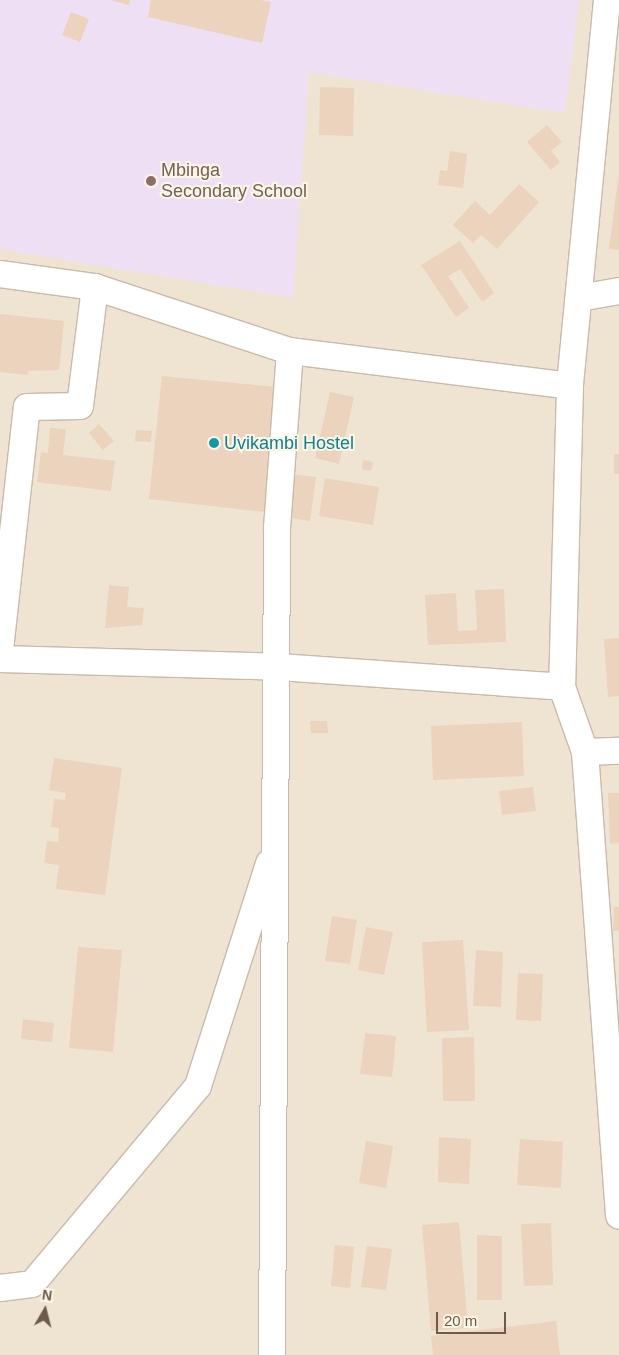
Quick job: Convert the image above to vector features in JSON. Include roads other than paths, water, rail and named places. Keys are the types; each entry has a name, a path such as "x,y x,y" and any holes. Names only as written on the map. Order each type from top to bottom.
{"street":[{"path":"611,2 570,386 562,687 585,752 619,1216"},
{"path":"0,274 95,287 290,351 570,386"},
{"path":"0,650 27,407 80,406 95,287"},
{"path":"579,298 619,291"},
{"path":"272,1355 278,836 279,667 277,528 290,351"},
{"path":"0,659 279,667 562,687"},
{"path":"585,752 619,750"},
{"path":"0,1288 32,1284 198,1086 278,836"}],"place":[{"name":"Mbinga Secondary School","path":"151,181"},
{"name":"Uvikambi Hostel","path":"214,443"}]}
